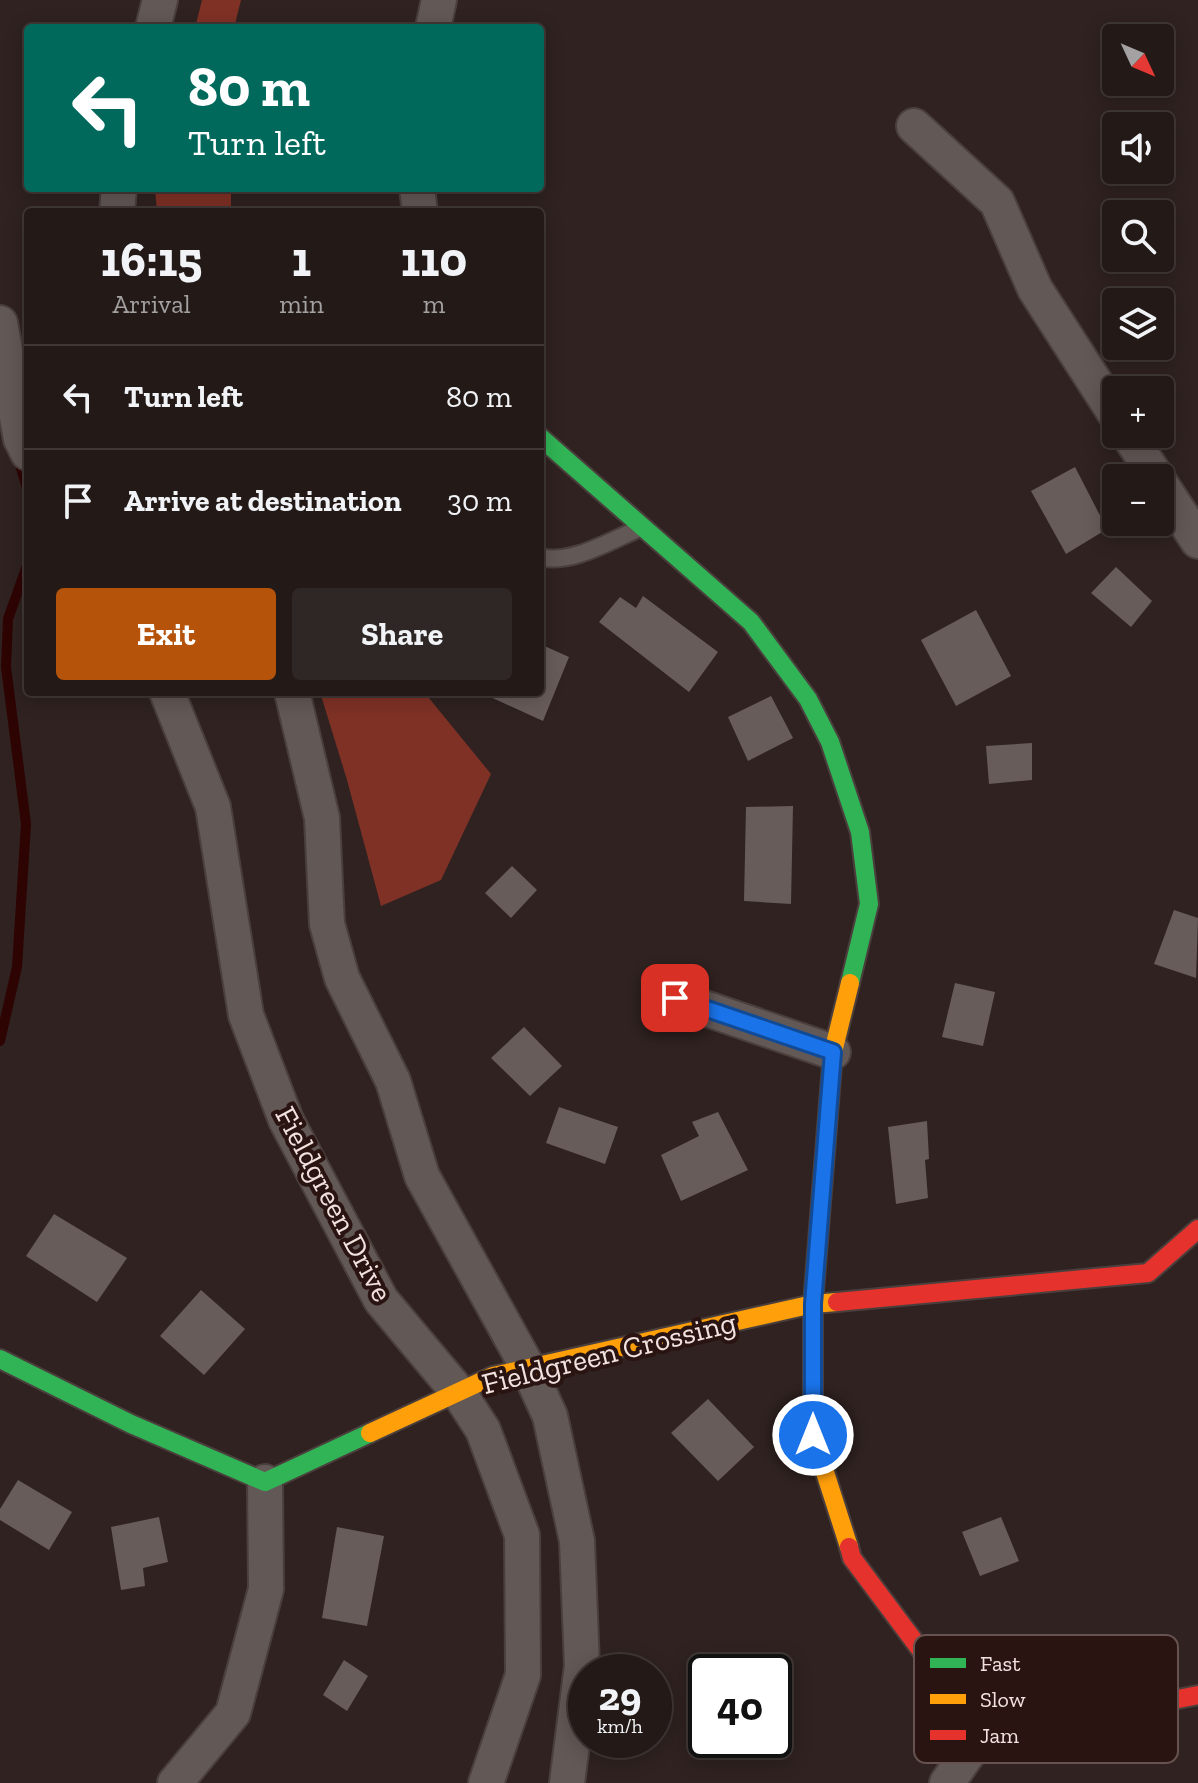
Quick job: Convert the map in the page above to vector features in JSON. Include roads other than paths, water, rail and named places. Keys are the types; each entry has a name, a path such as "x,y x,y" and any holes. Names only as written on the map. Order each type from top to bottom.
{"street":[{"path":"154,24 160,0"},
{"path":"434,24 439,0"},
{"path":"914,126 997,202 1035,289 1102,393"},
{"path":"0,323 24,445"},
{"path":"544,440 751,622 808,699 830,742 860,832 869,904 833,1052 813,1304 813,1435 852,1558 914,1641"},
{"path":"1174,504 1198,541"},
{"name":"Fieldgreen Drive","path":"169,696 213,807 246,1015 286,1120 381,1300 459,1393 483,1430 522,1535 523,1675 486,1783"},
{"path":"293,696 322,818 327,924 342,978 393,1081 422,1176 528,1368 550,1416 577,1541 582,1666 567,1783"},
{"path":"675,998 833,1052"},
{"name":"Fieldgreen Crossing","path":"265,1482 493,1376 813,1304 1148,1273 1198,1229"},
{"path":"0,1359 112,1417 265,1482 266,1589 233,1713 175,1783"},
{"path":"1178,1699 1198,1695"},
{"path":"947,1783 961,1763"}],"lane":[{"path":"544,559 572,555 643,527"}],"waterway":[{"path":"17,455 24,478"},
{"path":"0,1041 17,967 26,824 6,667 8,619 24,574"}]}
